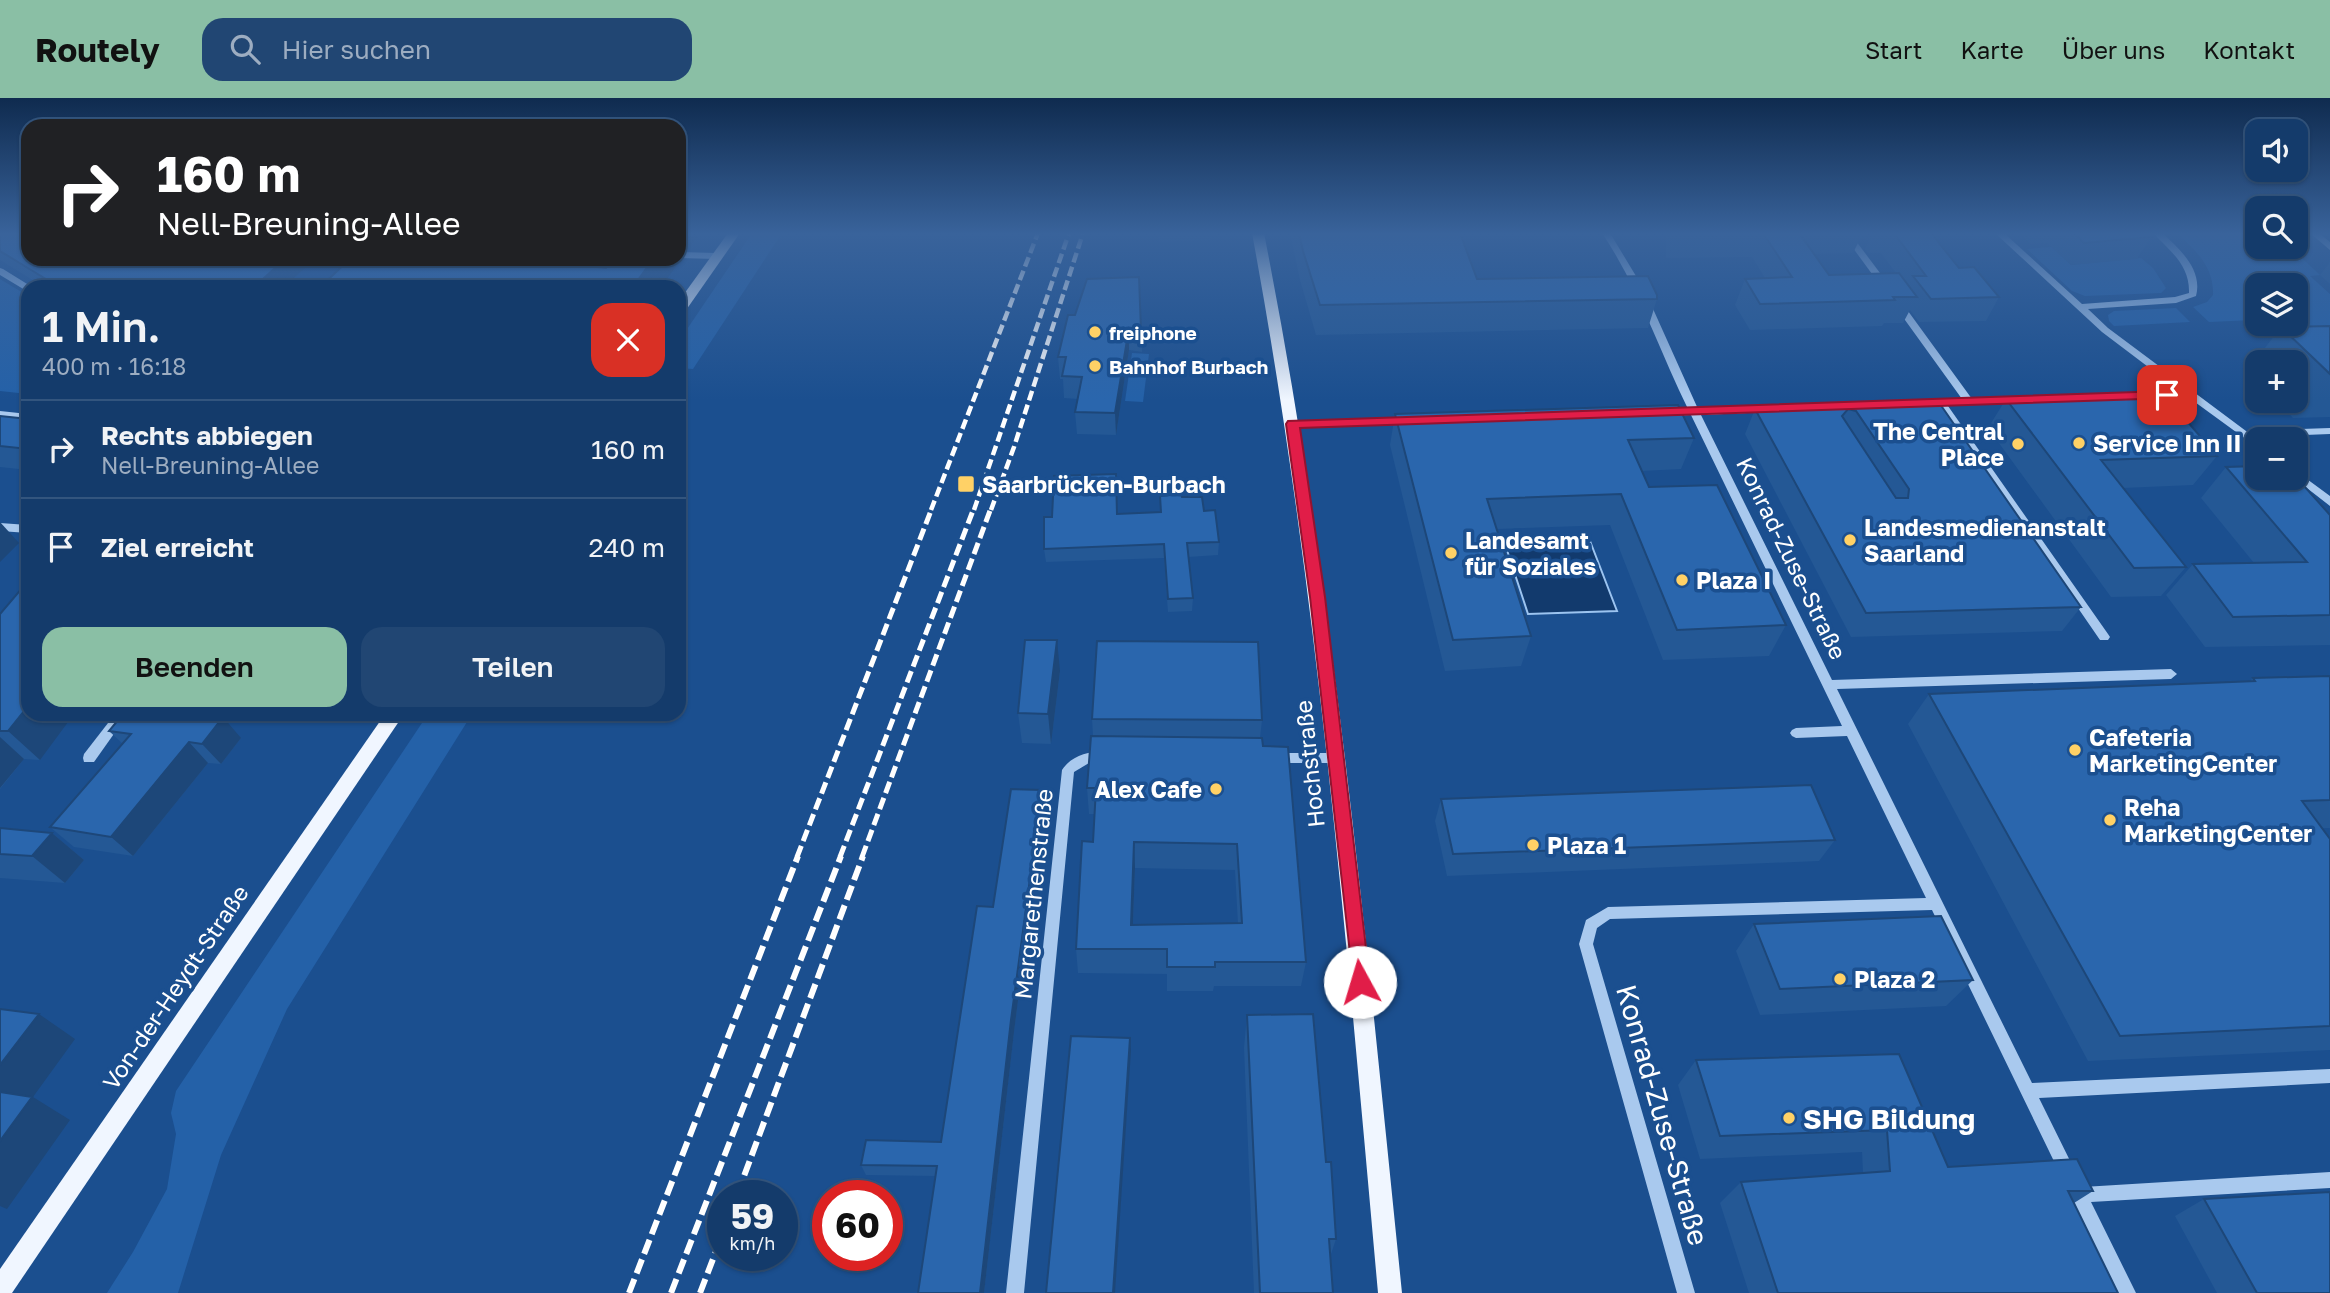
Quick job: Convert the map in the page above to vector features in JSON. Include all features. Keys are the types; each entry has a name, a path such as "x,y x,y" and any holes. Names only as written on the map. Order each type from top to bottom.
{"main road":[{"name":"Hochstraße","path":"1268,289 1293,424 1317,590 1363,1006 1390,1293"},
{"name":"Von-der-Heydt-Straße","path":"0,1290 391,721"}],"street":[{"name":"Konrad-Zuse-Straße","path":"1640,289 1661,342 2127,1293"},
{"path":"1890,289 1968,401"},
{"path":"2059,289 2078,307 2243,434 2330,431"},
{"path":"2078,307 2176,300 2193,294 2194,289"},
{"path":"2127,396 2190,394"},
{"path":"1858,406 2035,399"},
{"path":"1942,404 2104,637"},
{"path":"1655,413 1788,408"},
{"path":"0,414 21,415"},
{"path":"1293,424 1416,420"},
{"path":"2308,484 2330,502"},
{"path":"0,527 21,528"},
{"path":"1829,685 2171,674"},
{"path":"89,758 117,721"},
{"path":"1796,733 1852,731"},
{"name":"Margarethenstraße","path":"1015,1293 1068,770 1089,756 1115,756"},
{"path":"1260,758 1335,758"},
{"name":"Konrad-Zuse-Straße","path":"1686,1293 1586,944 1591,924 1608,913 1937,904"},
{"path":"2028,1091 2330,1076"},
{"path":"2079,1195 2330,1180"}],"shaded area":[{"path":"0,289 16,289 21,292 21,393 0,391"},
{"path":"714,289 746,289 693,369 686,368 686,331"},
{"path":"2070,289 2165,289 2161,293 2085,296"},
{"path":"2213,289 2245,289 2245,320 2209,322 2193,307 2207,302 2213,295"},
{"path":"2308,289 2324,289 2330,294 2330,332 2308,333"},
{"path":"2176,308 2190,322 2114,326 2108,315 2114,311"},
{"path":"1132,353 1149,354 1143,402 1125,401"},
{"path":"1590,541 1617,611 1528,614 1505,544"},
{"path":"423,721 468,721 287,1009 221,1155 178,1293 107,1293 167,1189 176,1134 171,1113 176,1091"}],"building":[{"path":"1084,289 1139,289 1141,330 1129,328 1115,413 1075,412 1082,377 1062,376 1066,357 1058,357 1068,315 1075,315"},
{"path":"1315,289 1654,289 1657,295 1657,299 1320,305"},
{"path":"1751,289 1911,289 1917,297 1893,297 1895,300 1760,304"},
{"path":"1923,289 1992,289 1999,297 1931,299"},
{"path":"2308,326 2330,326 2330,374 2290,336 2308,336"},
{"path":"2149,395 2155,400 2169,400 2217,456 2101,460 2186,567 2134,568 2006,399"},
{"path":"1940,404 2081,607 1866,613 1755,409","holes":["1848,409 1856,411 1909,489 1908,498 1896,498 1842,416"]},
{"path":"1678,405 1694,438 1628,440 1649,487 1717,485 1786,625 1677,630 1621,494 1487,499 1531,636 1453,640 1395,414"},
{"path":"0,416 21,418 21,448 0,446"},
{"path":"2245,466 2245,489 2226,467"},
{"path":"1116,474 1117,514 1161,512 1160,496 1181,494 1182,497 1202,497 1204,511 1215,510 1219,542 1187,543 1193,598 1168,599 1164,544 1044,549 1044,517 1052,517 1054,476"},
{"path":"2246,490 2308,490 2330,515 2330,615 2233,617 2193,564 2307,562"},
{"path":"21,589 21,715 8,731 0,731 0,614"},
{"path":"1025,640 1057,640 1048,714 1018,713"},
{"path":"1097,641 1258,642 1262,720 1092,719"},
{"name":"Reha MarketingCenter","path":"2330,676 2330,800 2302,801 2330,839 2330,1026 2120,1036 1929,694"},
{"path":"117,721 220,721 202,744 189,742 111,837 50,827 131,734 109,731"},
{"path":"1091,736 1262,738 1263,746 1288,747 1306,962 1215,962 1215,967 1167,967 1167,949 1076,949 1082,841 1093,842 1096,788 1087,788","holes":["1134,842 1237,844 1242,923 1131,925"]},
{"path":"1811,785 1835,840 1453,854 1441,799"},
{"path":"1011,789 1042,790 1011,1020 980,1293 918,1293 937,1166 861,1165 866,1140 941,1142 977,906 993,907"},
{"path":"0,828 52,833 32,856 0,854"},
{"path":"1941,916 1973,980 1780,989 1754,924"},
{"path":"0,1009 39,1014 0,1065"},
{"path":"1313,1014 1326,1162 1331,1162 1336,1239 1329,1239 1333,1293 1260,1293 1247,1015"},
{"path":"1071,1036 1130,1038 1113,1293 1046,1293"},
{"path":"1899,1054 1948,1167 2077,1159 2093,1191 2068,1191 2118,1293 1778,1293 1741,1182 1890,1171 1887,1130 1720,1136 1696,1060"},
{"path":"0,1092 32,1097 0,1141"},
{"path":"2330,1192 2330,1293 2257,1293 2204,1199"}],"railway":[{"path":"931,510 1016,289"},
{"path":"974,510 1050,289"},
{"path":"991,510 1065,289"},
{"path":"797,857 932,508"},
{"path":"840,857 974,508"},
{"path":"862,857 991,508"},
{"path":"629,1293 798,856"},
{"path":"671,1293 841,856"},
{"path":"743,1180 863,856"},
{"path":"700,1293 708,1271"}],"place":[{"name":"freiphone","path":"1095,332"},
{"name":"Bahnhof Burbach","path":"1095,366"},
{"name":"Service Inn II","path":"2079,443"},
{"name":"The Central Place","path":"2018,444"},
{"name":"Saarbrücken-Burbach","path":"966,484"},
{"name":"Landesmedienanstalt Saarland","path":"1850,540"},
{"name":"Landesamt für Soziales","path":"1451,553"},
{"name":"Plaza I","path":"1682,580"},
{"name":"Cafeteria MarketingCenter","path":"2075,750"},
{"name":"Alex Cafe","path":"1216,789"},
{"name":"Reha MarketingCenter","path":"2110,820"},
{"name":"Plaza 1","path":"1533,845"},
{"name":"Plaza 2","path":"1840,979"},
{"name":"SHG Bildung","path":"1789,1118"}],"route":[{"path":"1360,982 1317,597 1293,424 2167,395"}]}
